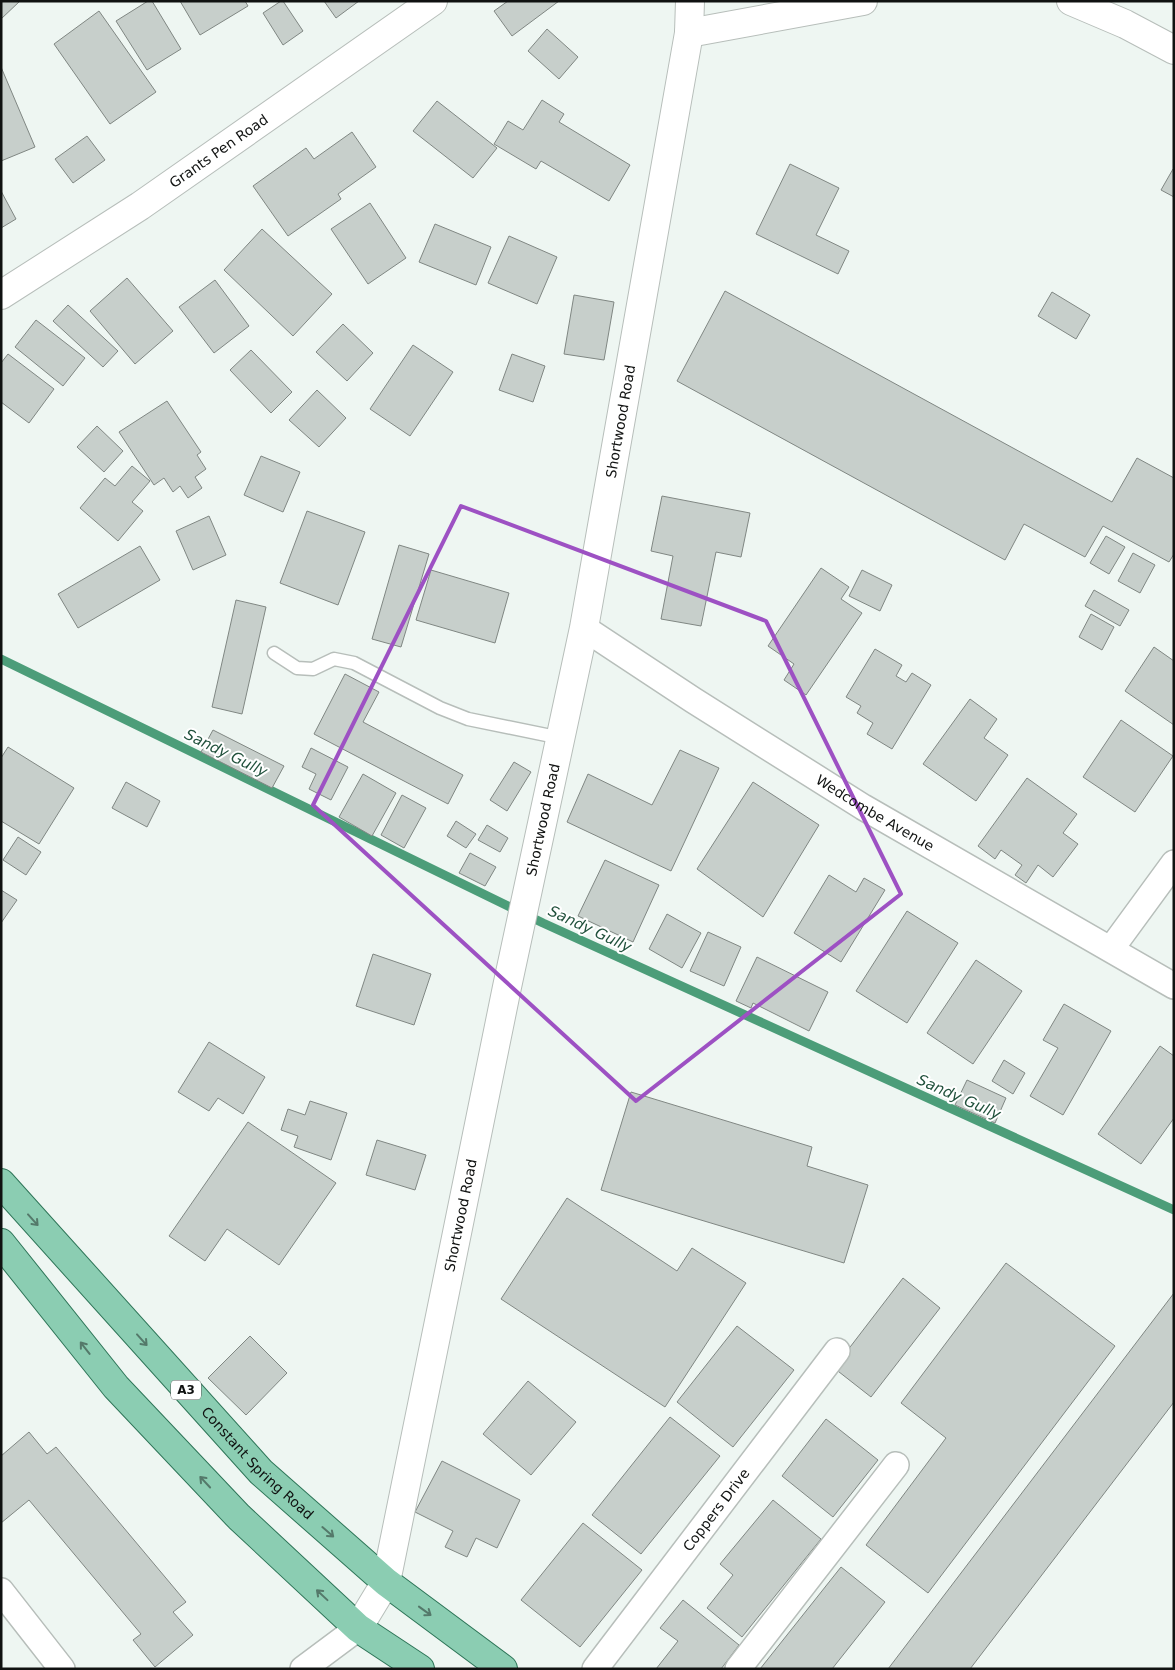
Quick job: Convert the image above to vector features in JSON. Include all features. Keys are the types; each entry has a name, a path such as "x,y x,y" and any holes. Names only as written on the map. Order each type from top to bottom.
{"main road":[{"name":"Grants Pen Road","path":"1,295 140,206 433,1"},
{"name":"Shortwood Road","path":"358,1628 386,1582 507,987 584,628 689,33 690,1"},
{"path":"689,33 863,1"},
{"path":"1071,1 1125,24 1174,50"},
{"name":"Constant Spring Road","path":"1,1183 261,1472 386,1582 503,1669"},
{"path":"1,1243 116,1387 239,1517 358,1628 420,1669"}],"street":[{"name":"Wedcombe Avenue","path":"584,628 863,807 1174,986"},
{"path":"1111,949 1174,863"},
{"name":"Coppers Drive","path":"595,1669 837,1351"},
{"path":"738,1669 896,1465"},
{"path":"1,1591 62,1669"},
{"path":"303,1669 358,1628"}],"lane":[{"path":"274,653 297,668 313,669 334,659 348,661 440,708 468,719 561,738"}],"highlighted area":[{"path":"461,506 766,621 901,894 636,1101 313,805"}],"building":[{"path":"1,1 20,1 1,19"},
{"path":"148,1 152,1 181,49 147,70 116,21"},
{"path":"180,1 245,1 248,6 200,35"},
{"path":"283,1 303,31 283,45 263,13"},
{"path":"324,1 359,1 336,18"},
{"path":"508,1 559,1 512,36 494,11"},
{"path":"99,11 156,92 110,124 54,44"},
{"path":"547,29 578,57 559,79 528,51"},
{"path":"1,67 35,147 1,161"},
{"path":"542,100 564,114 559,122 630,165 609,201 541,161 536,169 494,144 508,121 523,130"},
{"path":"437,101 497,148 473,178 413,131"},
{"path":"352,132 376,167 338,194 341,199 288,236 253,186 306,148 314,159"},
{"path":"87,136 105,160 73,183 55,159"},
{"path":"790,164 839,188 816,235 849,251 838,274 756,234"},
{"path":"1174,169 1174,197 1161,190"},
{"path":"1,191 16,219 1,228"},
{"path":"370,203 406,258 368,284 331,229"},
{"path":"435,224 491,247 476,285 419,262"},
{"path":"262,229 332,294 293,336 224,270"},
{"path":"509,236 557,257 537,304 488,283"},
{"path":"127,278 173,331 135,364 90,311"},
{"path":"215,280 249,326 214,353 179,307"},
{"path":"725,291 1112,502 1137,458 1174,478 1174,554 1169,562 1103,526 1085,557 1024,524 1005,560 677,381"},
{"path":"1052,292 1090,315 1076,339 1038,316"},
{"path":"574,295 614,302 604,360 564,354"},
{"path":"68,305 118,351 103,367 53,321"},
{"path":"36,320 85,358 63,386 15,347"},
{"path":"343,324 373,353 347,381 316,352"},
{"path":"413,345 453,372 410,436 370,409"},
{"path":"251,350 292,392 271,413 230,370"},
{"path":"8,354 54,389 29,423 1,402 1,363"},
{"path":"512,354 545,366 533,402 499,390"},
{"path":"317,390 346,418 319,447 289,420"},
{"path":"167,401 201,452 197,455 206,469 195,477 202,488 188,498 180,486 173,492 164,478 154,485 119,432"},
{"path":"97,426 123,451 104,472 77,447"},
{"path":"261,456 300,472 283,512 244,495"},
{"path":"132,466 150,481 132,502 143,511 118,541 80,508 105,478 115,486"},
{"path":"662,496 750,513 741,557 716,552 701,626 661,619 673,556 651,551"},
{"path":"307,511 365,532 338,605 280,583"},
{"path":"209,516 226,555 193,570 176,531"},
{"path":"1106,536 1125,547 1109,574 1090,563"},
{"path":"399,545 429,554 401,647 372,639"},
{"path":"140,546 160,580 78,628 58,594"},
{"path":"1133,553 1155,565 1140,593 1118,581"},
{"path":"821,568 849,587 841,599 862,613 806,695 784,680 794,664 768,646"},
{"path":"431,570 509,593 495,643 416,620"},
{"path":"862,570 892,585 880,611 849,596"},
{"path":"1094,590 1129,610 1120,626 1085,606"},
{"path":"236,600 266,607 242,714 212,707"},
{"path":"1091,614 1114,627 1102,650 1079,637"},
{"path":"1154,647 1174,661 1174,725 1125,691"},
{"path":"875,649 902,665 896,676 906,682 912,673 931,685 892,749 867,734 873,723 857,713 861,706 846,697"},
{"path":"345,674 379,692 363,722 463,775 448,804 314,734"},
{"path":"970,699 997,719 984,738 1008,755 976,801 923,764"},
{"path":"1121,720 1173,756 1135,812 1083,777"},
{"path":"213,730 284,766 272,788 201,752"},
{"path":"8,747 74,788 39,844 1,821 1,758"},
{"path":"311,748 348,767 331,800 309,789 316,774 302,767"},
{"path":"680,750 719,768 671,871 567,822 588,774 652,805"},
{"path":"514,762 531,772 507,811 490,800"},
{"path":"363,774 396,793 372,836 339,817"},
{"path":"1027,778 1077,814 1063,833 1078,844 1053,877 1038,865 1026,883 1015,875 1022,865 1001,850 995,859 978,846"},
{"path":"126,782 160,801 147,827 112,808"},
{"path":"753,782 819,825 763,917 697,869"},
{"path":"402,795 426,808 404,848 381,835"},
{"path":"456,821 476,834 466,848 447,836"},
{"path":"487,825 508,838 500,852 478,840"},
{"path":"18,837 41,852 26,875 3,860"},
{"path":"470,853 496,867 485,886 459,873"},
{"path":"605,860 659,885 633,942 578,916"},
{"path":"829,875 856,892 864,878 885,890 841,962 794,933"},
{"path":"1,890 17,900 1,923"},
{"path":"907,911 958,943 907,1023 856,991"},
{"path":"667,914 701,933 682,968 649,949"},
{"path":"708,932 741,947 724,986 690,971"},
{"path":"373,954 431,974 414,1025 356,1006"},
{"path":"757,957 828,992 809,1031 753,1003 751,1008 736,1001"},
{"path":"976,960 1022,991 973,1064 927,1033"},
{"path":"1064,1004 1111,1031 1063,1115 1030,1096 1058,1048 1043,1040"},
{"path":"209,1042 265,1077 243,1114 218,1098 209,1111 178,1092"},
{"path":"1160,1046 1174,1056 1174,1118 1141,1164 1098,1134"},
{"path":"1004,1060 1025,1073 1013,1094 992,1081"},
{"path":"967,1080 1006,1098 995,1123 955,1105"},
{"path":"631,1092 812,1147 807,1166 868,1185 844,1263 601,1190"},
{"path":"310,1101 347,1113 331,1160 294,1147 298,1136 281,1130 288,1109 305,1115"},
{"path":"248,1122 336,1183 279,1265 227,1229 205,1261 169,1236"},
{"path":"377,1140 426,1155 415,1190 366,1175"},
{"path":"567,1198 677,1271 692,1248 746,1283 665,1407 501,1299"},
{"path":"1006,1263 1115,1346 928,1593 866,1545 946,1438 901,1403"},
{"path":"903,1278 940,1308 871,1397 834,1368"},
{"path":"1174,1293 1174,1402 970,1669 888,1669"},
{"path":"737,1326 794,1370 733,1447 677,1402"},
{"path":"250,1336 287,1373 246,1415 208,1378"},
{"path":"528,1381 576,1422 531,1475 483,1434"},
{"path":"670,1417 720,1456 641,1554 592,1515"},
{"path":"826,1419 878,1460 833,1517 782,1476"},
{"path":"29,1432 47,1454 56,1447 186,1602 173,1612 193,1635 155,1667 133,1640 141,1634 29,1500 1,1523 1,1456"},
{"path":"442,1461 520,1500 497,1548 476,1538 467,1557 445,1547 453,1531 415,1512"},
{"path":"773,1500 821,1539 742,1637 707,1608 733,1575 720,1564"},
{"path":"583,1523 642,1570 580,1647 521,1600"},
{"path":"841,1567 885,1602 832,1669 760,1669"},
{"path":"683,1600 739,1645 721,1669 656,1669 678,1641 660,1628"}],"waterway":[{"name":"Sandy Gully","path":"1,659 543,923 1174,1210"}]}
